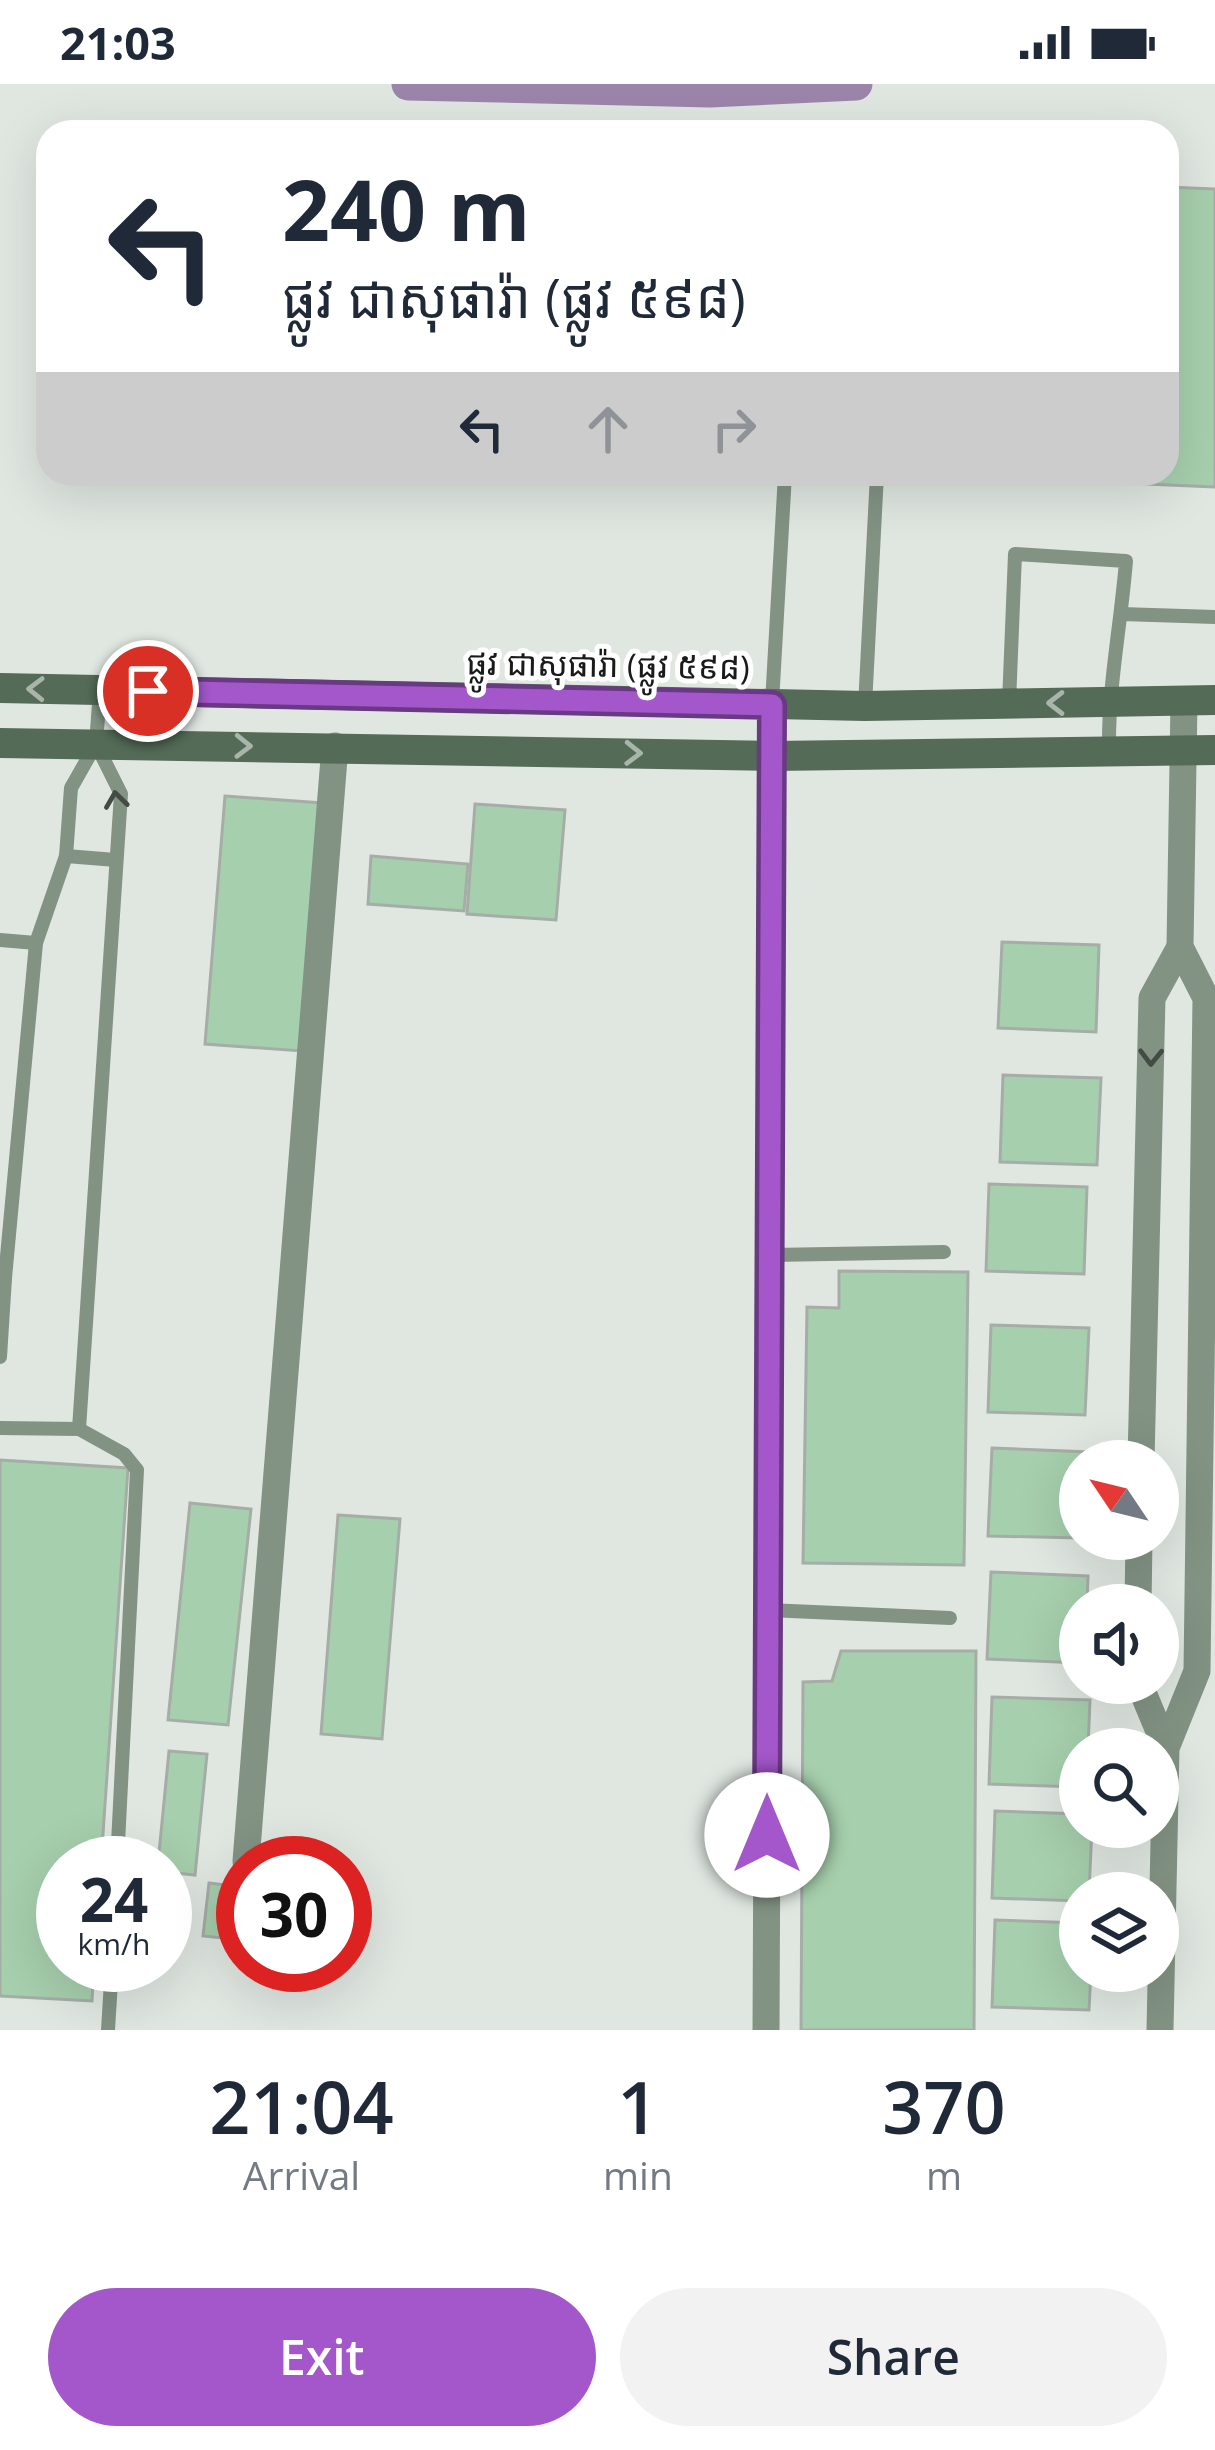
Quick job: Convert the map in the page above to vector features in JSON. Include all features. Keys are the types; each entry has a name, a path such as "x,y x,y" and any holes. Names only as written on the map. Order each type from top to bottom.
{"main road":[{"name":"ផ្លូវ ជាសុផារ៉ា (ផ្លូវ ៥៩៨)","path":"0,688 865,706 1199,700"},
{"path":"0,742 773,756 1215,750"}],"street":[{"path":"1174,1728 1197,1671 1206,998 1180,947 1183,750 1199,700"},
{"path":"766,2030 772,705"},
{"path":"248,1836 334,746"},
{"path":"1141,1440 1152,998 1180,947"},
{"path":"1160,2030 1164,1848"}],"lane":[{"path":"772,705 784,486"},
{"path":"865,706 876,486"},
{"path":"1009,703 1015,554 1126,561 1118,667 1108,702 1108,752"},
{"path":"1121,614 1215,617"},
{"path":"0,1357 3,1278 36,943 66,856 71,788 96,744 100,690"},
{"path":"79,1429 121,794 96,744"},
{"path":"66,856 116,860"},
{"path":"0,940 36,943"},
{"path":"772,1255 944,1252"},
{"path":"0,1428 79,1429 124,1454 137,1471 118,1836"},
{"path":"768,1610 950,1618"},
{"path":"108,2030 110,1992"}],"building":[{"path":"1179,188 1215,189 1215,487 1179,485"},
{"path":"225,796 322,803 302,1051 205,1044"},
{"path":"475,804 565,810 556,920 467,914"},
{"path":"371,856 468,864 464,911 368,904"},
{"path":"1002,942 1099,945 1096,1032 998,1028"},
{"path":"1003,1075 1101,1078 1097,1165 1000,1162"},
{"path":"989,1184 1087,1187 1084,1274 986,1271"},
{"path":"839,1271 968,1272 964,1565 803,1563 807,1307 839,1308"},
{"path":"991,1325 1089,1328 1085,1415 988,1412"},
{"path":"992,1448 1059,1451 1059,1538 988,1536"},
{"path":"0,1460 128,1468 103,1836 36,1836 36,1992 92,1992 92,2001 0,1996"},
{"path":"190,1503 251,1509 228,1725 168,1720"},
{"path":"338,1515 400,1519 382,1739 321,1734"},
{"path":"991,1572 1088,1576 1088,1584 1059,1584 1059,1662 987,1659"},
{"path":"841,1651 976,1651 974,2030 801,2030 803,1682 832,1681"},
{"path":"992,1697 1090,1704 1089,1728 1059,1728 1059,1786 989,1784"},
{"path":"169,1751 207,1754 195,1875 192,1836 161,1836"},
{"path":"995,1811 1059,1813 1059,1848 1091,1848 1090,1872 1059,1872 1059,1900 992,1898"},
{"path":"209,1883 216,1884 216,1937 203,1936"},
{"path":"995,1920 1059,1922 1059,1992 1090,1992 1089,2010 992,2007"}],"waterway":[{"path":"408,84 710,91 856,84"}],"route":[{"path":"148,691 772,705 767,1835"}]}
